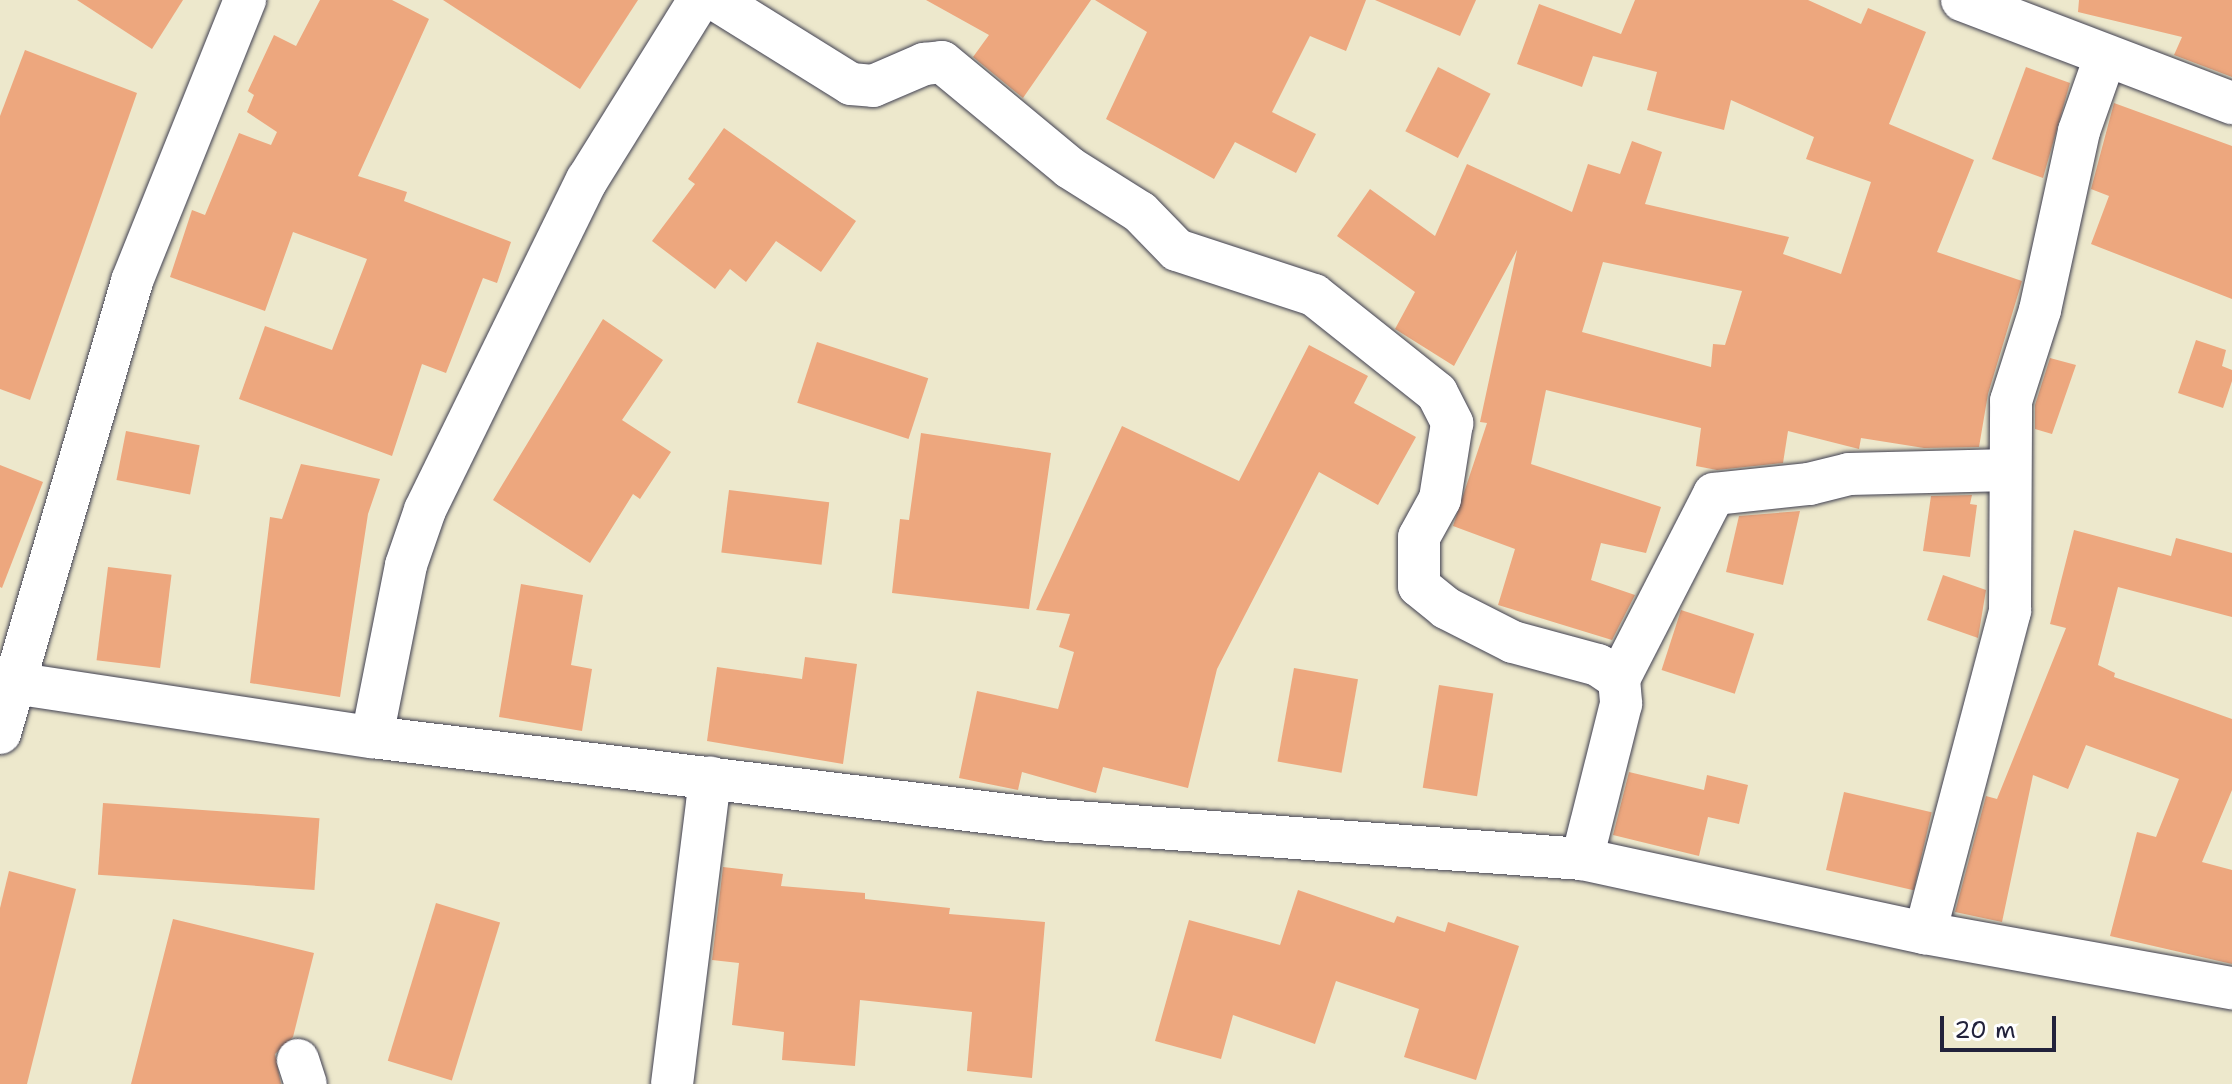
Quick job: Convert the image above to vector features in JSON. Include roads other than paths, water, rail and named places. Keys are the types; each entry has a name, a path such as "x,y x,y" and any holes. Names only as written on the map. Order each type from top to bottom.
{"street":[{"path":"0,733 132,281 245,0"},
{"path":"372,737 406,565 425,510 587,180 699,0"},
{"path":"716,0 851,84 873,86 924,64 942,62 1070,168 1140,212 1177,250 1314,295 1417,374 1437,393 1452,423 1440,499 1419,537 1419,586 1446,608 1513,642 1598,665 1619,679"},
{"path":"1962,0 2232,103"},
{"path":"1925,933 2010,611 2011,401 2040,310 2079,131 2105,57"},
{"path":"1582,859 1621,704 1619,679 1714,494 1809,484 1849,474 2009,470"},
{"path":"13,683 372,737 1049,820 1582,859 1925,933 2232,988"},
{"path":"672,1084 710,777"}]}
